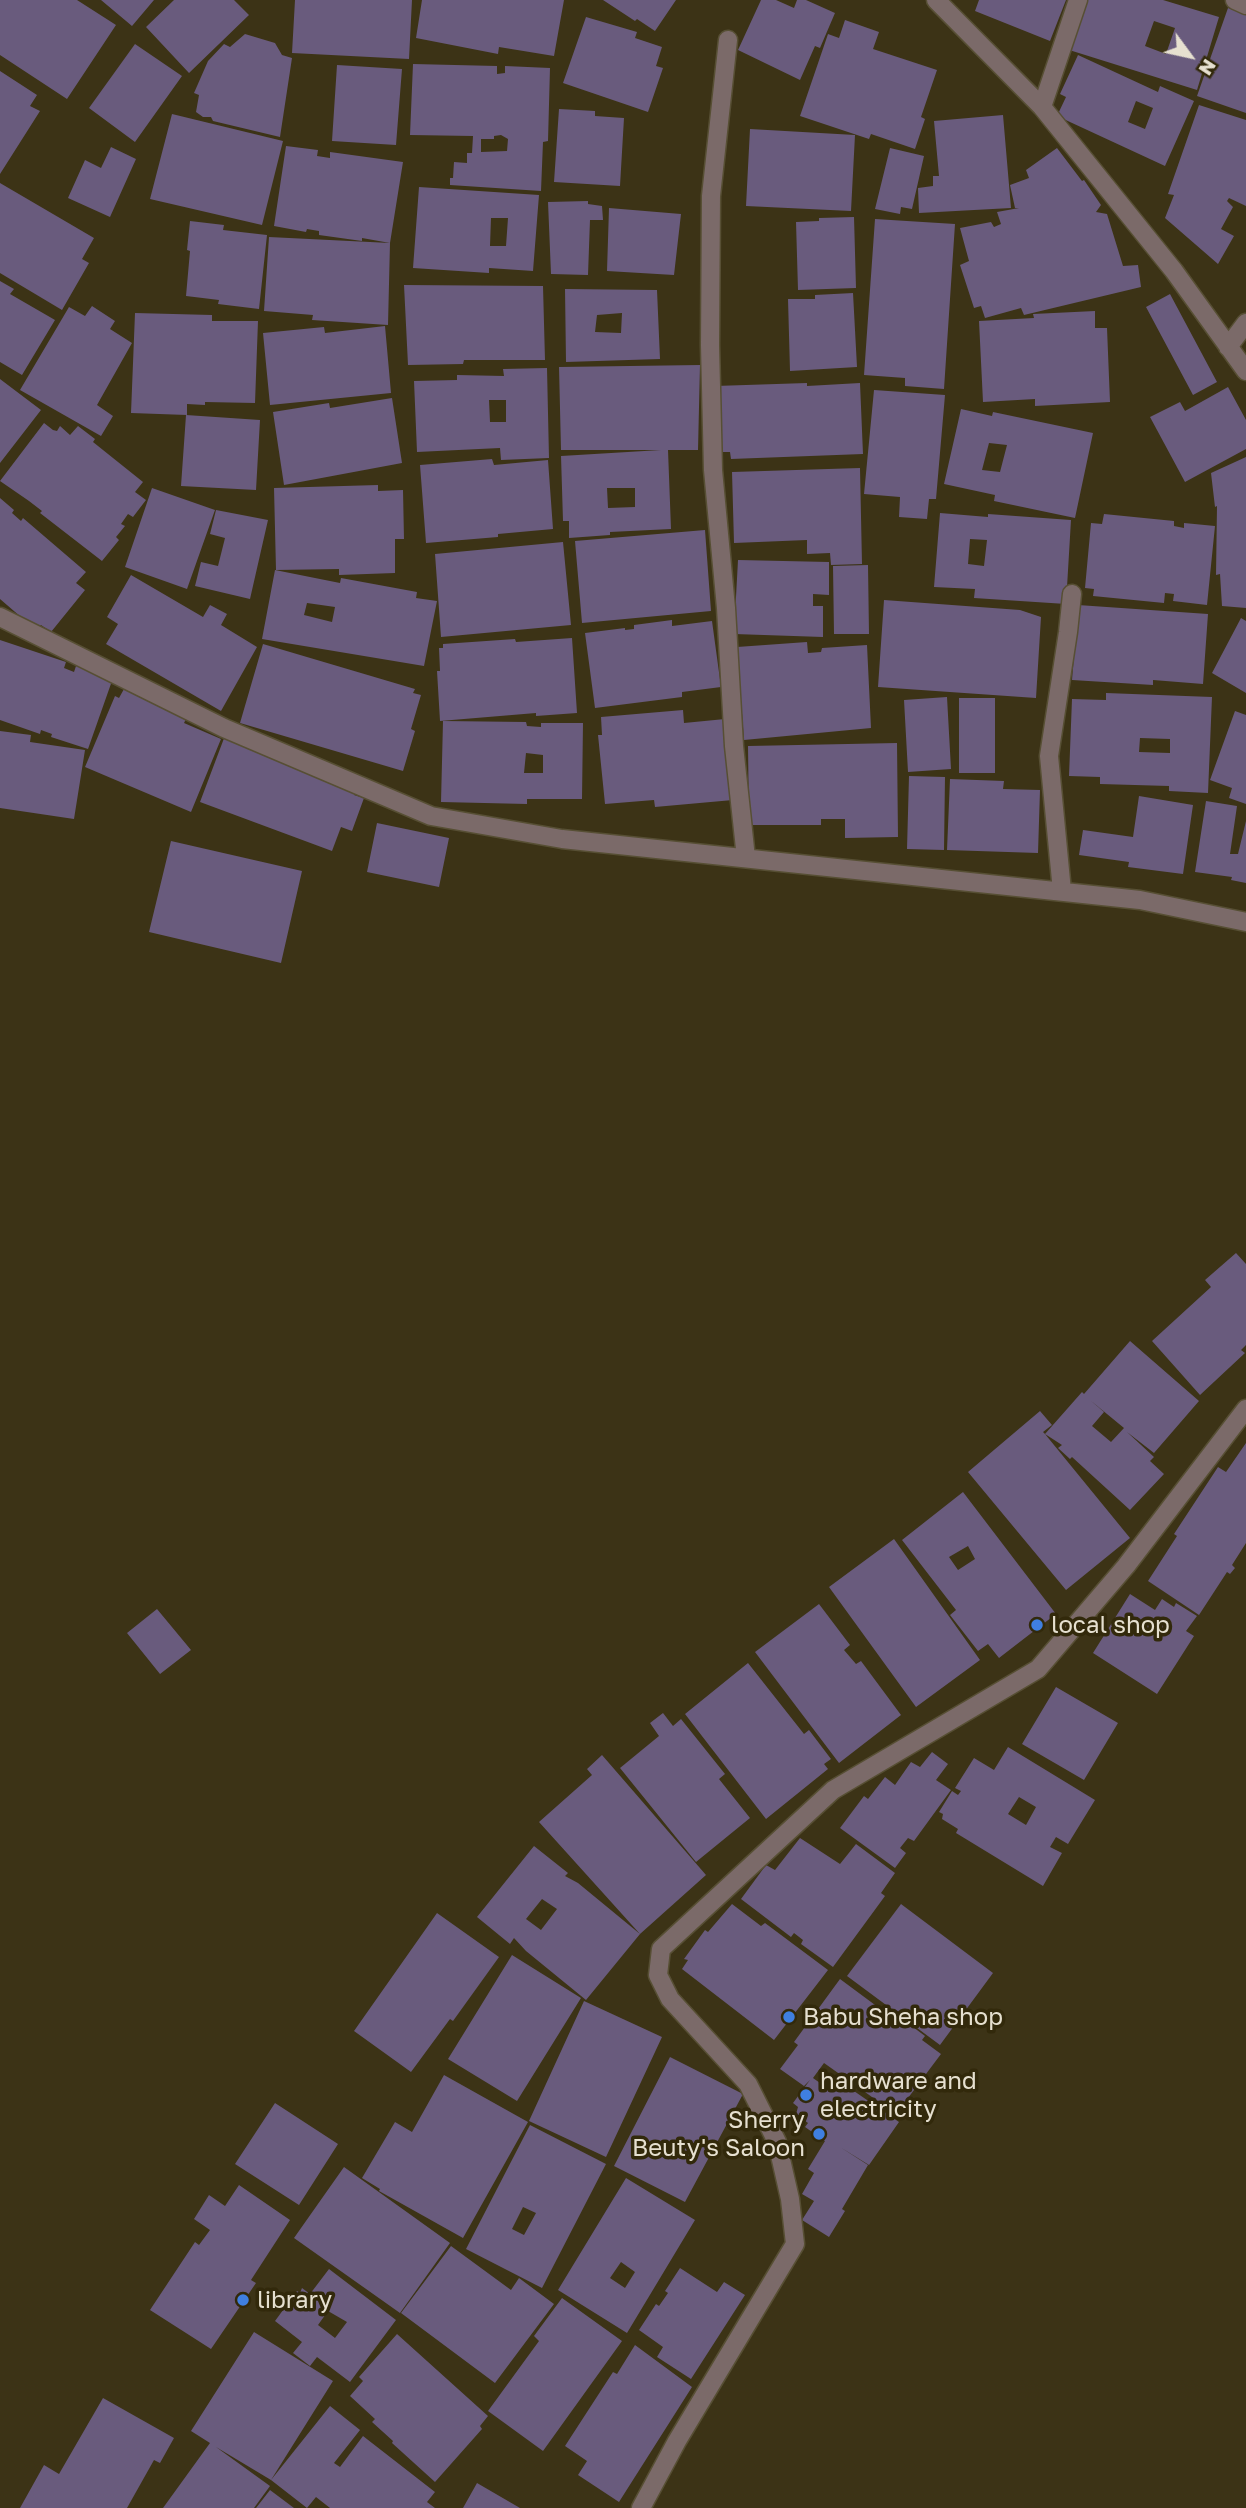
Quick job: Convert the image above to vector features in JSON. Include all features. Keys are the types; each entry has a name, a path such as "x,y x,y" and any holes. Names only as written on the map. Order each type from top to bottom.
{"street":[{"path":"1042,107 1078,0"},
{"path":"1235,0 1246,5"},
{"path":"946,4 1042,107 1174,271 1246,371"},
{"path":"727,40 711,195 710,387 712,470 726,608 734,746 746,858"},
{"path":"1228,347 1246,323"},
{"path":"1062,891 1049,756 1072,594"},
{"path":"0,617 224,728 430,816 562,839 1140,900 1246,922"},
{"path":"640,2508 794,2245 790,2199 777,2143 748,2084 670,1999 658,1975 662,1949 833,1790 1038,1669 1126,1566 1246,1409"}],"building":[{"path":"0,0 77,0 116,25 67,99 0,55"},
{"path":"101,0 154,0 132,26"},
{"path":"174,0 234,0 249,15 189,73 146,27"},
{"path":"295,0 412,0 409,59 292,53"},
{"path":"422,0 564,0 554,56 499,47 498,54 416,38"},
{"path":"603,0 676,0 655,31"},
{"path":"761,0 776,0 794,8 797,0 806,0 835,13 820,48 815,46 800,80 738,50"},
{"path":"979,0 1066,0 1050,41 975,11"},
{"path":"1082,0 1163,0 1219,17 1197,90 1066,49","holes":["1154,21 1175,28 1166,54 1145,46"]},
{"path":"1228,8 1246,14 1246,113 1197,96"},
{"path":"586,17 637,32 635,38 662,47 656,66 663,68 648,112 563,83"},
{"path":"845,20 879,32 873,49 937,70 921,117 925,119 915,149 871,134 869,139 800,116 828,34 839,38"},
{"path":"245,34 275,43 282,55 292,58 280,137 213,121 211,117 203,117 196,112 199,95 194,93 208,61 224,44 230,47"},
{"path":"135,44 182,76 135,142 89,108"},
{"path":"1078,55 1158,92 1160,86 1194,101 1165,166 1057,116 1066,97 1060,94","holes":["1136,101 1153,108 1145,129 1128,122"]},
{"path":"413,64 497,66 497,74 505,73 505,66 550,68 548,141 543,142 541,191 450,185 454,162 467,163 467,153 472,153 473,136 410,135","holes":["501,135 508,139 507,151 481,152 481,139 494,139 494,136"]},
{"path":"337,65 402,69 396,145 332,141"},
{"path":"0,71 37,95 30,106 40,111 0,174"},
{"path":"1199,105 1246,120 1246,206 1229,198 1227,201 1233,207 1221,229 1234,236 1218,264 1165,218 1174,195 1168,194"},
{"path":"559,109 595,111 595,116 624,118 620,186 554,182"},
{"path":"172,114 283,141 262,225 150,199"},
{"path":"1003,115 1011,208 919,213 918,188 933,186 933,176 939,176 934,121"},
{"path":"750,129 855,135 851,211 746,206"},
{"path":"286,146 318,150 317,156 330,158 330,152 403,162 390,243 319,235 319,231 307,229 306,232 274,226"},
{"path":"111,147 136,159 110,217 68,198 85,160 101,168"},
{"path":"890,148 924,156 912,209 901,207 900,214 875,209"},
{"path":"1057,148 1101,205 1096,212 1107,214 1123,266 1138,265 1141,287 1024,315 1021,308 985,318 981,306 974,308 960,265 969,261 960,228 991,222 994,227 1001,224 997,212 1019,208 1015,208 1010,185 1029,178 1026,170"},
{"path":"0,183 94,238 82,259 89,263 62,310 0,273"},
{"path":"419,187 539,195 533,271 489,268 489,273 413,268","holes":["491,218 508,218 506,246 490,246"]},
{"path":"588,201 588,204 602,206 603,220 590,220 588,275 551,274 548,202"},
{"path":"609,208 681,214 674,275 607,271"},
{"path":"854,217 856,288 798,290 796,222"},
{"path":"875,219 955,224 944,389 905,386 905,378 864,375"},
{"path":"190,221 224,225 223,230 267,235 259,309 218,304 219,300 186,296"},
{"path":"269,237 390,243 388,325 312,320 313,315 264,311"},
{"path":"0,281 14,289 10,294 55,320 22,375 0,362"},
{"path":"404,285 543,286 545,360 464,360 463,364 408,365"},
{"path":"565,289 657,290 660,359 566,362","holes":["622,313 621,333 595,332 597,315"]},
{"path":"853,293 857,367 790,371 788,299 815,299 815,295"},
{"path":"1170,294 1217,382 1193,395 1146,307"},
{"path":"92,306 115,321 110,329 132,343 97,405 113,416 101,436 20,390 69,307 85,316"},
{"path":"1095,311 1095,328 1107,328 1110,402 1035,406 1035,399 983,402 979,321 1034,318 1033,314"},
{"path":"135,313 212,315 212,321 258,321 255,403 187,404 187,415 131,413"},
{"path":"385,326 391,393 270,405 263,333 324,327 325,333"},
{"path":"700,365 698,450 668,450 671,529 610,532 610,535 569,538 569,521 563,521 561,456 661,450 561,450 559,367","holes":["607,488 635,488 635,507 608,508"]},
{"path":"547,368 549,458 501,460 500,448 417,452 414,381 457,380 457,375 504,376 503,369","holes":["489,400 506,400 506,422 490,422"]},
{"path":"0,379 41,410 0,463"},
{"path":"807,383 807,386 860,383 863,454 731,459 730,452 719,452 715,386"},
{"path":"1228,387 1246,420 1246,449 1185,482 1150,417 1180,402 1185,411"},
{"path":"874,390 945,395 936,499 929,499 927,519 899,517 900,497 864,494"},
{"path":"392,398 402,463 284,485 273,412 329,403 330,408"},
{"path":"961,409 992,416 993,412 1093,433 1075,518 994,501 995,495 944,484","holes":["989,443 1007,445 1000,472 982,470"]},
{"path":"186,415 260,420 256,490 181,486"},
{"path":"44,423 57,431 60,426 70,435 78,426 95,439 93,442 143,482 135,492 146,500 133,517 128,514 121,524 125,526 116,537 119,540 102,561 40,513 42,511 0,481"},
{"path":"1246,457 1246,608 1222,606 1220,574 1216,575 1217,506 1215,507 1211,473"},
{"path":"492,459 494,465 548,460 553,529 426,543 420,465"},
{"path":"860,468 862,564 831,565 830,553 807,554 807,540 734,543 732,472"},
{"path":"378,485 378,491 403,490 404,539 395,539 395,573 339,575 339,569 276,570 274,488"},
{"path":"152,488 215,510 187,589 125,567"},
{"path":"0,498 14,510 12,513 21,521 23,518 86,572 76,583 85,590 51,632 41,625 36,630 0,599"},
{"path":"216,510 268,520 250,599 195,586 201,562 218,566 225,538 210,534"},
{"path":"940,513 1071,520 1066,604 974,598 975,589 934,587","holes":["970,539 987,540 984,566 968,564"]},
{"path":"1104,514 1174,521 1174,526 1184,528 1184,523 1215,526 1207,605 1173,601 1174,594 1165,593 1164,603 1093,596 1094,589 1085,588 1091,523 1102,524"},
{"path":"705,530 711,611 582,623 575,541"},
{"path":"563,542 571,625 441,637 435,554"},
{"path":"738,560 829,562 829,595 813,594 813,606 823,606 823,637 734,634"},
{"path":"868,565 869,634 834,634 833,566"},
{"path":"275,570 340,583 341,578 417,592 416,598 437,601 424,666 262,639","holes":["307,603 335,607 332,622 304,615"]},
{"path":"131,575 203,617 210,605 227,614 221,625 257,647 221,711 106,644 118,624 107,617"},
{"path":"884,600 1020,610 1041,617 1036,698 878,687"},
{"path":"1078,605 1208,614 1203,684 1153,680 1153,685 1072,680"},
{"path":"1241,618 1246,621 1246,693 1212,673"},
{"path":"672,620 672,626 712,621 721,687 682,692 682,697 595,708 585,633 634,629 634,625"},
{"path":"572,638 577,713 536,716 536,713 440,721 437,671 440,671 439,648 443,648 443,644"},
{"path":"0,640 66,662 64,668 74,672 76,666 113,678 88,749 51,737 52,734 41,730 40,734 0,720"},
{"path":"807,642 808,653 821,652 822,648 867,645 871,728 744,740 737,647"},
{"path":"263,644 415,689 413,693 421,695 411,729 415,731 403,771 240,723"},
{"path":"124,689 188,715 184,723 221,739 191,812 85,767 115,696 119,698"},
{"path":"1106,693 1212,697 1208,793 1169,791 1169,786 1100,784 1100,777 1069,776 1072,699 1106,700","holes":["1140,738 1170,739 1170,753 1139,752"]},
{"path":"947,697 951,769 908,772 904,700"},
{"path":"959,698 995,698 995,773 959,773"},
{"path":"683,710 684,723 725,719 733,800 655,807 654,800 605,804 598,735 602,735 601,717"},
{"path":"1235,711 1246,715 1246,804 1229,798 1232,788 1210,780"},
{"path":"443,721 526,722 527,726 541,727 541,723 583,723 582,799 527,799 527,804 441,802","holes":["526,753 543,755 543,773 524,773"]},
{"path":"0,731 31,735 30,742 85,750 74,819 0,808"},
{"path":"226,733 356,791 354,795 364,798 352,831 341,827 332,851 200,802"},
{"path":"897,743 898,837 845,838 845,819 821,819 821,825 749,825 748,746"},
{"path":"909,776 945,777 944,850 907,849"},
{"path":"950,779 1004,781 1003,789 1040,790 1038,853 947,850"},
{"path":"1139,796 1193,805 1183,874 1128,867 1129,862 1079,855 1083,830 1133,837"},
{"path":"1206,801 1237,806 1230,854 1238,854 1246,821 1246,883 1231,880 1232,877 1195,872"},
{"path":"377,823 449,838 439,887 367,872"},
{"path":"171,841 302,871 281,963 149,932"},
{"path":"1236,1253 1246,1264 1246,1345 1241,1350 1245,1353 1200,1395 1152,1341 1211,1287 1205,1280"},
{"path":"1130,1341 1199,1401 1154,1453 1127,1432 1154,1457 1150,1461 1164,1474 1130,1510 1072,1457 1070,1459 1058,1448 1062,1445 1045,1434","holes":["1090,1400 1124,1428 1111,1442 1092,1426 1104,1412"]},
{"path":"1040,1411 1052,1425 1043,1432 1130,1538 1066,1590 968,1472"},
{"path":"1246,1443 1246,1543 1232,1565 1235,1568 1230,1574 1227,1572 1199,1615 1148,1581 1177,1536 1174,1534 1218,1467 1226,1472"},
{"path":"963,1492 1056,1614 999,1658 988,1644 978,1651 950,1615 956,1610 902,1540","holes":["968,1546 975,1559 958,1570 949,1557"]},
{"path":"894,1539 980,1660 916,1707 829,1587"},
{"path":"1130,1594 1155,1610 1162,1599 1174,1607 1176,1603 1197,1616 1186,1631 1194,1636 1157,1694 1093,1653"},
{"path":"819,1604 850,1645 844,1650 856,1664 861,1661 901,1715 839,1763 755,1652"},
{"path":"157,1609 191,1650 160,1674 127,1633"},
{"path":"748,1663 804,1734 809,1730 831,1759 824,1764 828,1769 766,1819 685,1714"},
{"path":"1056,1687 1118,1723 1084,1780 1022,1744"},
{"path":"663,1713 673,1726 681,1719 725,1774 719,1779 750,1818 696,1862 620,1768 659,1736 650,1723"},
{"path":"1008,1747 1095,1800 1068,1844 1056,1837 1050,1847 1062,1853 1043,1886 956,1833 958,1829 942,1819 943,1814 939,1812 952,1791 958,1795 961,1791 955,1788 974,1758 994,1770","holes":["1019,1797 1036,1807 1026,1825 1008,1814"]},
{"path":"932,1752 948,1764 936,1780 951,1790 914,1841 908,1838 900,1848 906,1853 895,1868 840,1828 864,1796 868,1799 885,1777 895,1785 911,1762 920,1767"},
{"path":"602,1755 706,1875 640,1934 539,1822 592,1775 587,1769"},
{"path":"800,1838 840,1864 856,1844 895,1873 881,1893 885,1896 833,1967 801,1944 803,1940 794,1933 791,1937 741,1899 766,1865 775,1870"},
{"path":"534,1846 568,1873 565,1876 578,1883 640,1934 586,2000 514,1938 510,1944 477,1917","holes":["542,1899 557,1909 541,1930 526,1919"]},
{"path":"732,1904 761,1926 765,1923 828,1970 774,2040 682,1969 688,1960 684,1959 705,1930 708,1932"},
{"path":"901,1904 993,1973 940,2045 847,1976"},
{"path":"437,1913 499,1957 453,2021 450,2019 411,2072 354,2031"},
{"path":"512,1955 581,1998 517,2101 448,2059"},
{"path":"840,1979 898,2022 901,2018 925,2036 922,2040 941,2054 896,2114 824,2063 813,2078 827,2088 835,2078 899,2122 869,2165 840,2147 868,2165 829,2237 802,2220 814,2201 802,2194 814,2173 808,2169 825,2141 805,2127 808,2123 796,2114 798,2107 793,2103 810,2080 804,2086 780,2069 798,2045 794,2042"},
{"path":"584,2001 662,2037 606,2157 529,2121"},
{"path":"670,2057 743,2094 685,2202 614,2166"},
{"path":"444,2075 528,2122 463,2238 379,2191 380,2189 362,2178 395,2122 412,2132"},
{"path":"275,2103 338,2144 299,2205 235,2164"},
{"path":"530,2125 606,2164 542,2288 466,2249","holes":["523,2207 536,2213 524,2235 512,2229"]},
{"path":"344,2167 450,2243 400,2313 294,2238"},
{"path":"626,2178 695,2220 627,2333 558,2290","holes":["621,2262 635,2272 625,2288 610,2278"]},
{"path":"239,2185 290,2220 251,2280 256,2283 211,2349 150,2310 195,2242 199,2245 210,2230 194,2219 209,2195 225,2206"},
{"path":"451,2246 511,2290 519,2278 554,2304 495,2383 401,2313"},
{"path":"680,2268 717,2292 724,2282 745,2295 691,2379 657,2357 663,2347 639,2330 656,2304 659,2306 668,2293 665,2291"},
{"path":"329,2269 396,2320 350,2382 317,2357 310,2366 293,2353 302,2342 275,2321 297,2291 300,2293 302,2288 310,2294","holes":["328,2311 347,2322 335,2338 318,2325"]},
{"path":"562,2298 622,2341 543,2451 488,2411 539,2341 534,2336"},
{"path":"254,2332 333,2381 271,2480 216,2447 270,2486 254,2508 163,2508 210,2443 191,2431"},
{"path":"397,2334 488,2416 480,2426 482,2429 435,2482 392,2443 393,2441 372,2422 375,2419 350,2396 363,2381 359,2377"},
{"path":"635,2345 692,2387 619,2502 578,2475 587,2461 565,2446 613,2372 617,2374"},
{"path":"103,2398 174,2438 160,2463 154,2460 127,2508 20,2508 44,2465 59,2474"},
{"path":"330,2406 360,2430 334,2463 340,2467 363,2436 435,2492 427,2502 435,2508 330,2508 316,2497 307,2508 271,2480"},
{"path":"477,2483 520,2508 463,2508"},
{"path":"270,2490 294,2508 256,2508"}],"place":[{"name":"local shop","path":"1037,1625"},
{"name":"Babu Sheha shop","path":"789,2017"},
{"name":"hardware and electricity","path":"806,2095"},
{"name":"Sherry Beuty's Saloon","path":"819,2134"},
{"name":"library","path":"243,2300"}]}
